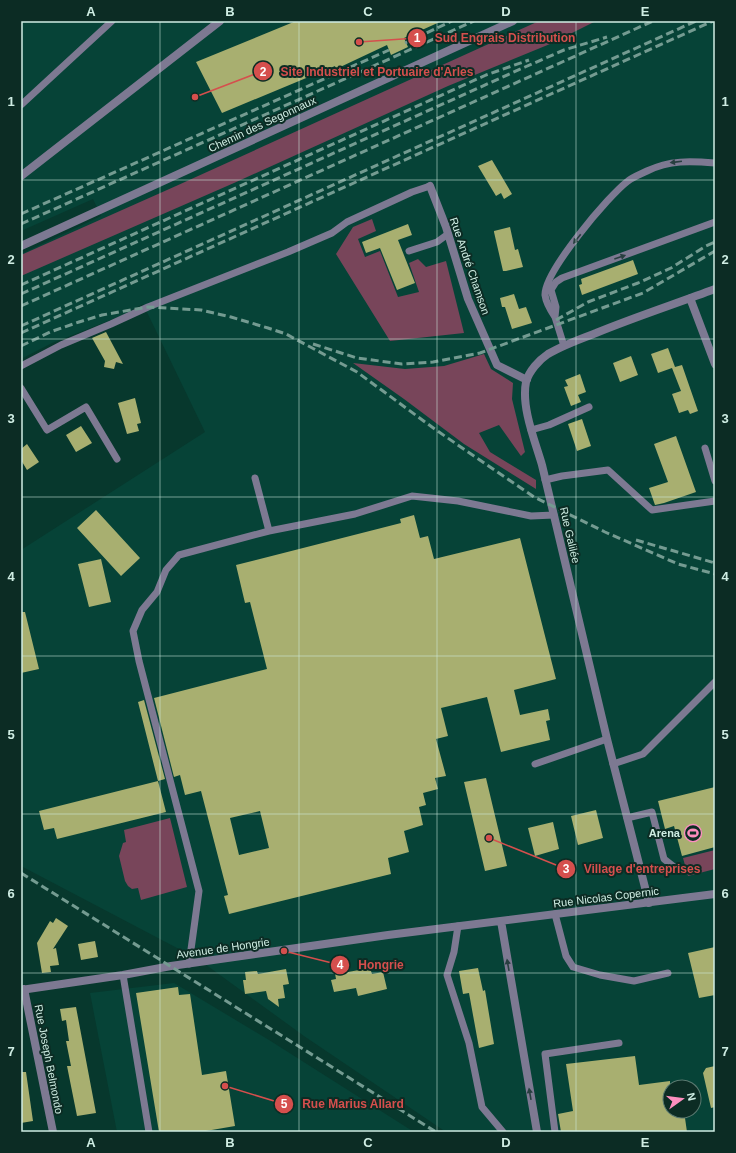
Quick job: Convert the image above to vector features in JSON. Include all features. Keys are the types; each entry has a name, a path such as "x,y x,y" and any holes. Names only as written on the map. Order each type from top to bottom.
{"street":[{"path":"21,176 220,21"},
{"name":"Chemin des Segonnaux","path":"21,246 513,21"},
{"name":"Rue André Chamson","path":"430,186 448,234 468,298 497,365 527,380"},
{"name":"Rue Galilée","path":"649,903 613,764 554,515 532,430 525,392 530,371 548,354 625,321 715,289"},
{"path":"690,298 715,364"},
{"name":"Rue Nicolas Copernic","path":"500,921 715,894"},
{"path":"500,921 537,1132"},
{"name":"Avenue de Hongrie","path":"23,990 190,964 500,921"},
{"name":"Rue Joseph Belmondo","path":"23,990 53,1132"}],"lane":[{"path":"21,105 112,21"},
{"path":"564,346 555,317 550,309 545,295 551,276 566,253 588,225 609,200 628,181 648,171 667,163 688,161 715,163"},
{"path":"21,366 61,345 148,307 288,252 332,233 347,222 412,192 430,186"},
{"path":"555,317 556,307 551,290 556,282 562,278 715,222"},
{"path":"409,251 437,242 448,234"},
{"path":"21,388 47,430 86,407 117,459"},
{"path":"532,430 589,407"},
{"path":"705,448 715,481"},
{"path":"545,480 562,476 608,470 652,510 715,501"},
{"path":"255,478 269,531"},
{"path":"190,964 198,891 139,661 133,631 142,610 157,592 166,570 179,555 269,531 355,514 412,496 458,501 531,516 554,515"},
{"path":"613,764 642,754 715,682"},
{"path":"535,764 607,739"},
{"path":"627,818 652,812 664,859 678,870"},
{"path":"555,914 566,956 573,967 600,975 634,981 668,973"},
{"path":"458,926 454,952 447,975 469,1043 482,1107 503,1132"},
{"path":"123,975 149,1132"},
{"path":"555,1132 545,1054 619,1043"}],"shaded area":[{"path":"21,21 715,21 715,1132 446,1132 304,1036 198,959 21,866 21,550 205,432 143,304 121,316 52,343 21,359 21,254 101,216 93,199 21,231"},
{"path":"539,21 596,21 550,44 448,86 234,183 21,276 21,255"},
{"path":"372,219 376,231 358,239 365,257 380,251 398,297 419,292 409,263 418,259 426,267 446,261 464,333 390,341 336,254 353,227"},
{"path":"484,354 491,369 513,383 512,399 525,452 521,456 499,425 479,433 490,452 536,480 536,489 464,444 353,363 405,369 444,366"},
{"path":"170,818 187,887 141,900 138,888 132,889 125,881 119,856 123,843 126,842 124,830"},
{"path":"715,850 715,869 688,876 683,858"},
{"path":"174,983 269,1040 414,1132 117,1132 90,993"}],"building":[{"path":"296,21 442,21 404,38 408,47 391,55 387,45 336,69 335,66 222,113 196,62"},
{"path":"492,160 512,194 504,199 501,193 496,196 478,166"},
{"path":"408,224 412,235 398,240 415,283 397,290 380,248 366,253 362,242"},
{"path":"510,227 515,250 518,249 523,267 503,271 494,231"},
{"path":"633,260 638,274 582,295 579,285 582,284 581,279"},
{"path":"514,294 519,309 526,307 532,323 512,329 505,307 502,307 500,298"},
{"path":"106,332 123,364 116,362 114,369 104,367 105,361 92,338"},
{"path":"668,348 675,367 682,365 698,411 690,414 688,410 679,413 672,394 681,391 672,368 658,373 651,354"},
{"path":"631,356 638,375 620,382 613,363"},
{"path":"580,374 586,392 578,395 581,402 571,406 564,387 568,386 565,380"},
{"path":"135,398 141,423 137,424 139,431 127,434 118,403"},
{"path":"582,419 591,446 577,451 568,424"},
{"path":"81,426 92,443 76,452 66,435"},
{"path":"676,436 696,492 655,505 649,488 668,482 654,444"},
{"path":"27,444 39,462 27,470 21,460 21,449"},
{"path":"96,510 140,558 121,576 77,528"},
{"path":"414,515 420,538 428,536 434,559 520,538 556,679 514,690 520,715 548,709 550,720 546,721 550,740 501,752 487,697 441,708 448,736 436,739 446,776 435,778 438,789 423,793 426,805 419,807 423,825 404,831 409,852 388,858 391,874 229,914 224,896 228,895 201,791 185,795 180,775 174,777 154,698 267,669 250,602 245,603 236,565 401,523 400,519","holes":["260,811 269,848 239,855 230,818"]},
{"path":"101,559 111,602 89,607 78,564"},
{"path":"21,612 25,612 39,669 21,673"},
{"path":"144,700 165,779 158,781 138,702"},
{"path":"486,778 507,866 485,871 464,782"},
{"path":"158,781 166,812 57,839 54,828 44,830 39,811"},
{"path":"715,787 715,847 682,856 674,826 665,829 658,801"},
{"path":"596,810 603,838 578,845 571,816"},
{"path":"553,822 559,849 535,856 528,828"},
{"path":"56,918 68,926 53,949 56,948 59,965 50,966 51,972 42,973 37,943 50,921 53,923"},
{"path":"95,941 98,957 81,960 78,944"},
{"path":"715,947 715,995 699,998 688,953"},
{"path":"346,959 348,972 370,968 372,974 383,972 387,989 358,996 356,988 334,992 331,980 336,979 333,962"},
{"path":"478,968 483,991 485,990 494,1044 479,1048 469,993 463,994 459,971"},
{"path":"286,969 289,984 283,985 285,998 278,999 279,1007 268,999 266,991 245,994 243,980 246,980 245,972 257,971 258,974"},
{"path":"178,987 179,995 190,994 202,1075 226,1071 235,1126 200,1132 159,1132 136,993"},
{"path":"76,1007 96,1113 77,1116 67,1066 71,1066 66,1041 69,1041 66,1020 62,1021 60,1009"},
{"path":"635,1056 639,1085 662,1082 662,1119 685,1119 687,1132 561,1132 558,1114 573,1111 566,1064"},
{"path":"715,1066 715,1107 711,1108 703,1073 706,1068"},
{"path":"21,1072 26,1072 33,1121 21,1123"}],"railway":[{"path":"405,43 452,21"},
{"path":"21,224 474,21"},
{"path":"21,306 653,21"},
{"path":"21,326 696,21"},
{"path":"21,333 713,21"},
{"path":"21,294 525,67 564,50 607,37"},
{"path":"21,214 389,50"},
{"path":"21,285 486,75 529,60"},
{"path":"556,320 588,302 638,283 671,268 715,242"},
{"path":"313,344 357,358 402,364 433,362 480,353 643,293 715,251"},
{"path":"21,346 50,332 79,322 102,315 148,307 201,310 268,328 286,334 357,372 436,430 534,497 605,532 678,564 715,574"},
{"path":"636,540 715,563"},
{"path":"21,873 436,1132"}],"place":[{"name":"Sud Engrais Distribution","path":"359,42"},
{"name":"Site Industriel et Portuaire d'Arles","path":"195,97"},
{"name":"Arena","path":"693,833"},
{"name":"Village d'entreprises","path":"489,838"},
{"name":"Hongrie","path":"284,951"},
{"name":"Rue Marius Allard","path":"225,1086"}]}
